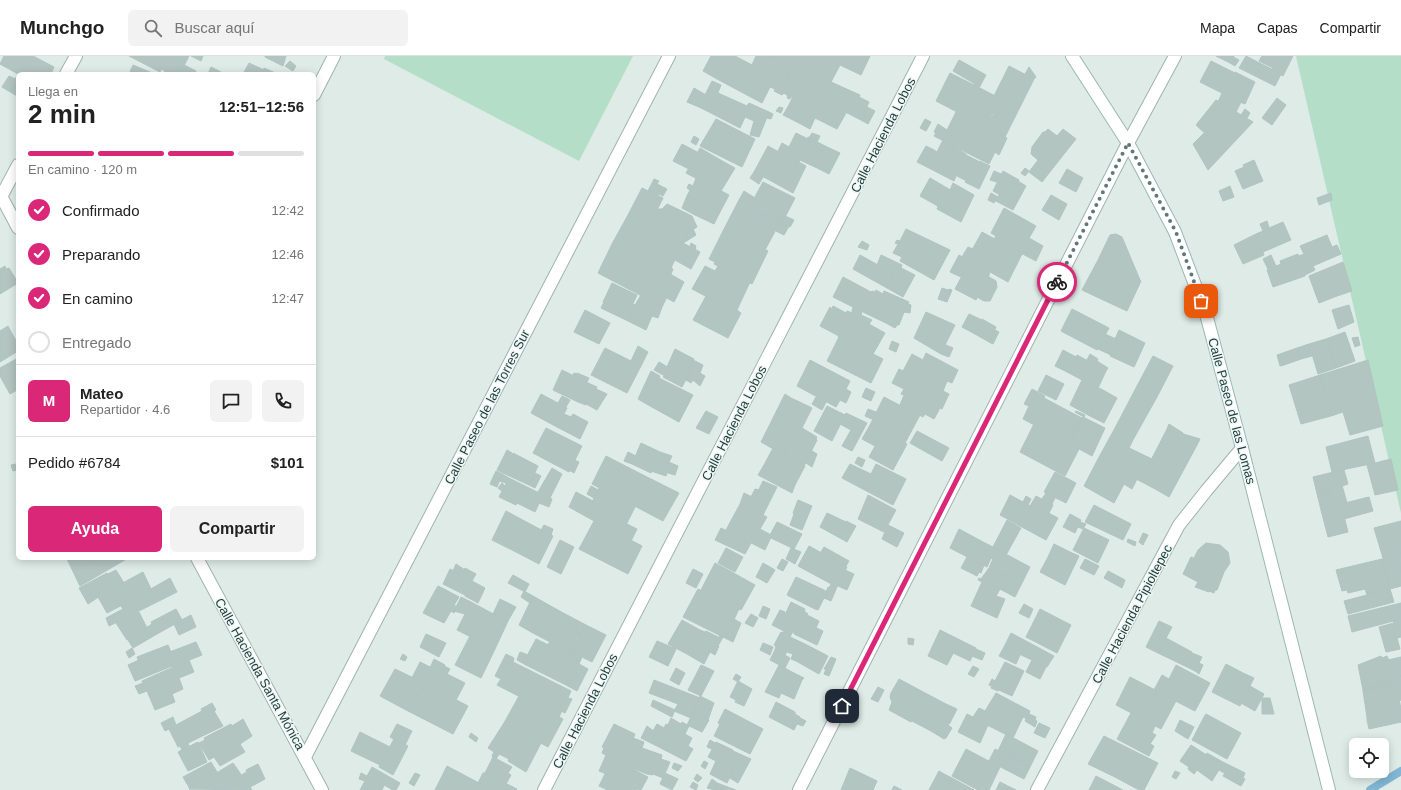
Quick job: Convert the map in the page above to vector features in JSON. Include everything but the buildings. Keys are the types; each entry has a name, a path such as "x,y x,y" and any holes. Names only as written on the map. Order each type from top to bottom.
{"street":[{"path":"67,72 76,56"},
{"path":"316,91 334,56"},
{"name":"Calle Paseo de las Torres Sur","path":"305,757 669,56"},
{"name":"Calle Hacienda Lobos","path":"544,790 923,56"},
{"name":"Calle Paseo de las Lomas","path":"1072,56 1128,143 1176,232 1206,314 1242,448 1329,790"},
{"path":"799,790 1128,143 1175,56"},
{"path":"16,169 1,195 16,224"},
{"name":"Calle Hacienda Pipioltepec","path":"1037,790 1180,525 1242,448"},
{"name":"Calle Hacienda Santa Mónica","path":"198,560 322,790"}],"green space":[{"path":"385,56 633,56 579,161 384,59"},
{"path":"1296,56 1401,56 1401,513"}],"waterway":[{"path":"1370,790 1401,771"}],"way so far":[{"path":"1057,282 1128,143 1176,232 1201,301"}],"route":[{"path":"842,706 1057,282"}]}
